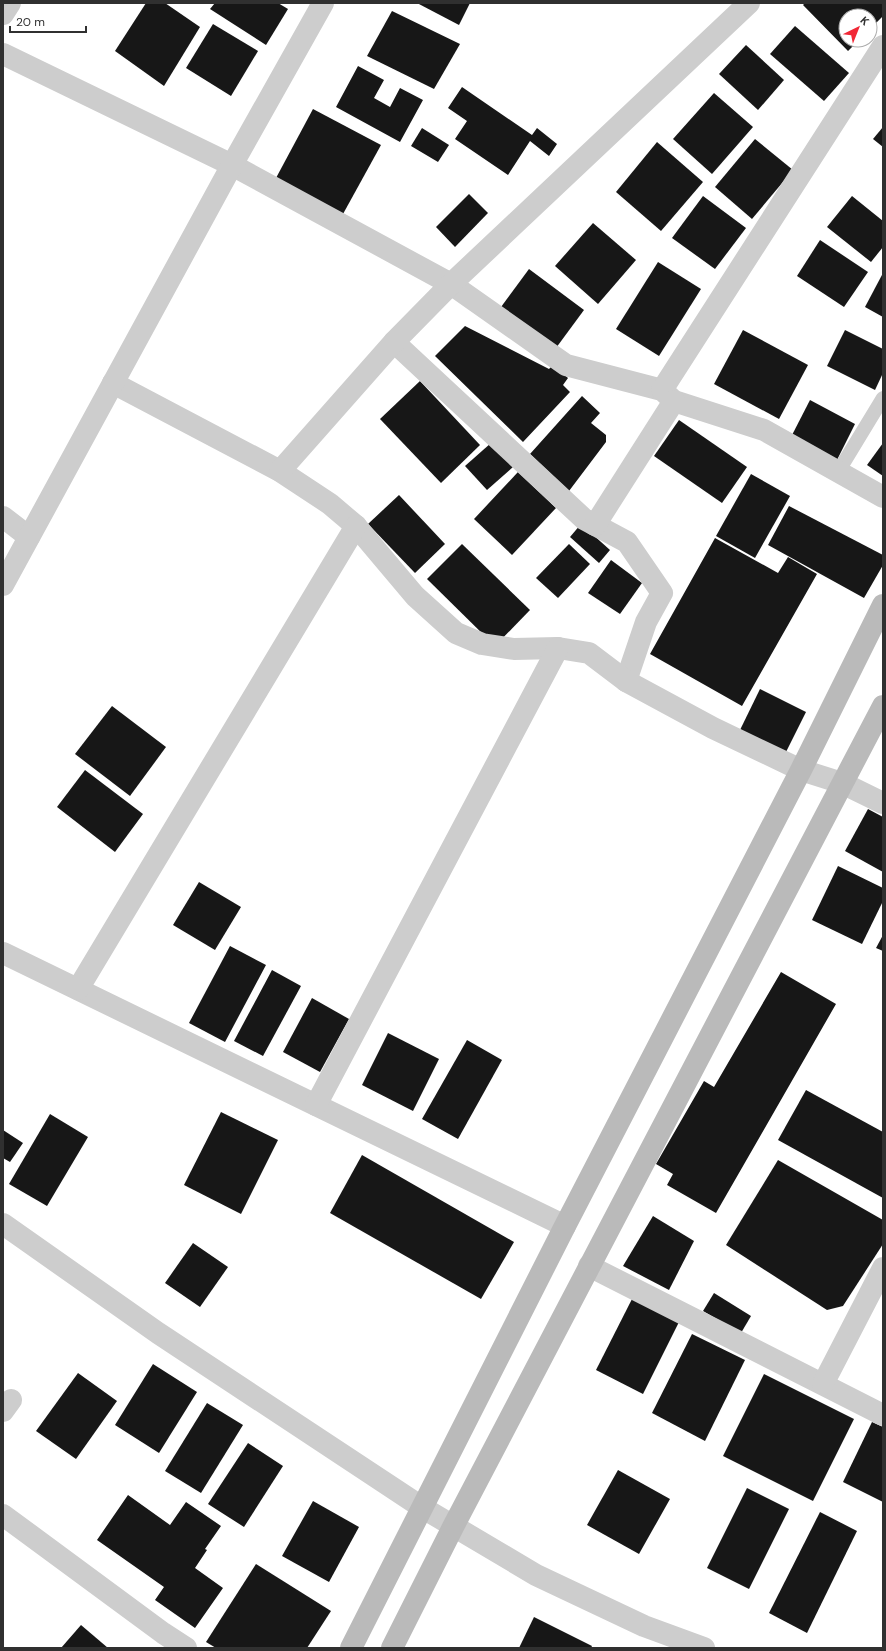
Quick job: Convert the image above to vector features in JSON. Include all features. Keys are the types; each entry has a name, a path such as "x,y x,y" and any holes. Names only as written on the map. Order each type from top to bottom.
{"main road":[{"path":"351,1648 801,770 883,605"},
{"path":"392,1648 453,1527 883,706"}],"street":[{"path":"3,14 10,3"},
{"path":"3,585 232,165 323,3"},
{"path":"280,471 394,342 451,284 749,3"},
{"path":"595,525 668,395 883,46"},
{"path":"3,54 232,165 451,284 566,365 668,395 764,430 883,497"},
{"path":"394,342 584,519 627,542 662,593 646,622 626,681"},
{"path":"113,383 280,471 330,504 356,526 415,596 456,633 482,644 514,649 558,648 589,653 626,681 713,728 801,770 842,783 883,803"},
{"path":"3,517 29,537"},
{"path":"78,989 356,526"},
{"path":"316,1105 558,648"},
{"path":"3,953 566,1226"},
{"path":"3,1224 158,1333 453,1527 536,1575 644,1626 704,1648"},
{"path":"590,1266 883,1415"},
{"path":"823,1384 883,1268"},
{"path":"3,1515 163,1634 186,1648"}],"lane":[{"path":"838,472 883,398"}],"building":[{"path":"146,3 165,3 200,27 164,86 115,51"},
{"path":"215,3 278,3 288,9 266,45 210,9"},
{"path":"417,3 470,3 459,25"},
{"path":"805,3 883,3 883,16 878,21 878,8 838,8 838,41 803,5"},
{"path":"392,11 460,44 434,89 367,56"},
{"path":"213,24 258,51 231,96 186,68"},
{"path":"795,26 849,73 824,101 770,54"},
{"path":"746,45 784,80 758,110 719,74"},
{"path":"358,66 384,80 374,98 390,107 400,88 423,100 400,142 336,107"},
{"path":"462,87 532,135 537,128 557,144 549,156 530,141 508,175 455,139 467,121 448,108"},
{"path":"714,93 753,127 712,174 673,139"},
{"path":"313,109 381,145 343,214 276,178"},
{"path":"883,127 883,147 873,139"},
{"path":"422,128 449,145 438,162 411,146"},
{"path":"755,139 793,170 752,219 715,187"},
{"path":"657,142 703,182 661,231 616,192"},
{"path":"469,194 488,213 455,247 436,227"},
{"path":"703,196 746,228 715,269 672,238"},
{"path":"852,196 883,221 883,247 871,262 827,227"},
{"path":"593,223 636,260 598,304 555,266"},
{"path":"820,240 868,272 844,307 797,276"},
{"path":"658,262 701,289 659,356 616,329"},
{"path":"529,269 584,310 556,348 501,307"},
{"path":"883,273 883,317 865,307"},
{"path":"465,326 549,369 553,365 568,378 563,385 570,392 523,442 435,356"},
{"path":"743,330 808,365 779,419 714,384"},
{"path":"845,330 883,349 883,373 875,390 827,366"},
{"path":"420,381 480,445 441,483 380,419"},
{"path":"582,396 600,413 591,423 606,435 606,442 569,491 530,454"},
{"path":"810,400 855,424 836,462 790,439"},
{"path":"679,420 747,467 722,503 654,456"},
{"path":"491,443 513,467 487,490 465,466"},
{"path":"883,443 883,476 867,465"},
{"path":"518,472 556,508 512,555 474,519"},
{"path":"751,474 790,496 755,558 716,536"},
{"path":"399,495 445,544 415,573 368,524"},
{"path":"789,506 883,555 883,565 864,598 768,545"},
{"path":"581,524 610,550 599,563 570,537"},
{"path":"715,538 778,573 788,557 817,574 742,706 650,654"},
{"path":"462,544 530,610 495,646 427,579"},
{"path":"569,544 590,564 558,598 536,578"},
{"path":"611,560 642,583 620,614 588,593"},
{"path":"760,689 806,712 786,752 740,730"},
{"path":"112,706 166,747 130,796 75,754"},
{"path":"85,770 143,814 115,852 57,807"},
{"path":"868,809 883,817 883,872 845,851"},
{"path":"838,866 883,888 883,901 862,944 812,920"},
{"path":"199,882 241,907 215,950 173,925"},
{"path":"883,935 883,951 876,948"},
{"path":"230,946 266,965 225,1042 189,1023"},
{"path":"272,970 301,986 263,1056 234,1041"},
{"path":"781,972 836,1004 716,1213 667,1185 673,1174 656,1164 704,1081 714,1087"},
{"path":"312,998 349,1019 320,1072 283,1052"},
{"path":"388,1033 439,1059 413,1111 362,1085"},
{"path":"467,1040 502,1060 458,1139 422,1119"},
{"path":"806,1090 883,1132 883,1198 778,1140"},
{"path":"221,1112 278,1140 241,1214 184,1185"},
{"path":"50,1114 88,1137 47,1206 9,1184"},
{"path":"3,1130 23,1143 10,1162 3,1158"},
{"path":"362,1155 514,1242 481,1299 330,1213"},
{"path":"778,1160 883,1220 883,1244 843,1306 827,1310 726,1245"},
{"path":"653,1216 694,1241 669,1290 623,1266"},
{"path":"193,1243 228,1267 200,1307 165,1283"},
{"path":"714,1293 751,1316 741,1333 703,1311"},
{"path":"632,1299 679,1322 643,1394 596,1370"},
{"path":"692,1334 745,1360 705,1441 652,1413"},
{"path":"153,1364 197,1392 159,1453 115,1425"},
{"path":"78,1373 117,1401 76,1459 36,1431"},
{"path":"764,1374 854,1419 813,1501 723,1456"},
{"path":"207,1403 243,1425 201,1493 165,1471"},
{"path":"872,1422 883,1427 883,1502 843,1482"},
{"path":"248,1443 283,1466 244,1527 208,1504"},
{"path":"618,1470 670,1499 639,1554 587,1525"},
{"path":"747,1488 789,1509 749,1589 707,1568"},
{"path":"128,1495 170,1525 186,1502 221,1526 205,1549 207,1550 195,1568 223,1588 195,1628 155,1600 164,1587 97,1540"},
{"path":"313,1501 359,1527 329,1582 282,1556"},
{"path":"820,1512 857,1531 807,1633 769,1613"},
{"path":"256,1564 331,1611 307,1648 216,1648 206,1642"},
{"path":"534,1617 592,1646 591,1648 519,1648"},
{"path":"81,1625 108,1648 61,1648"}]}
